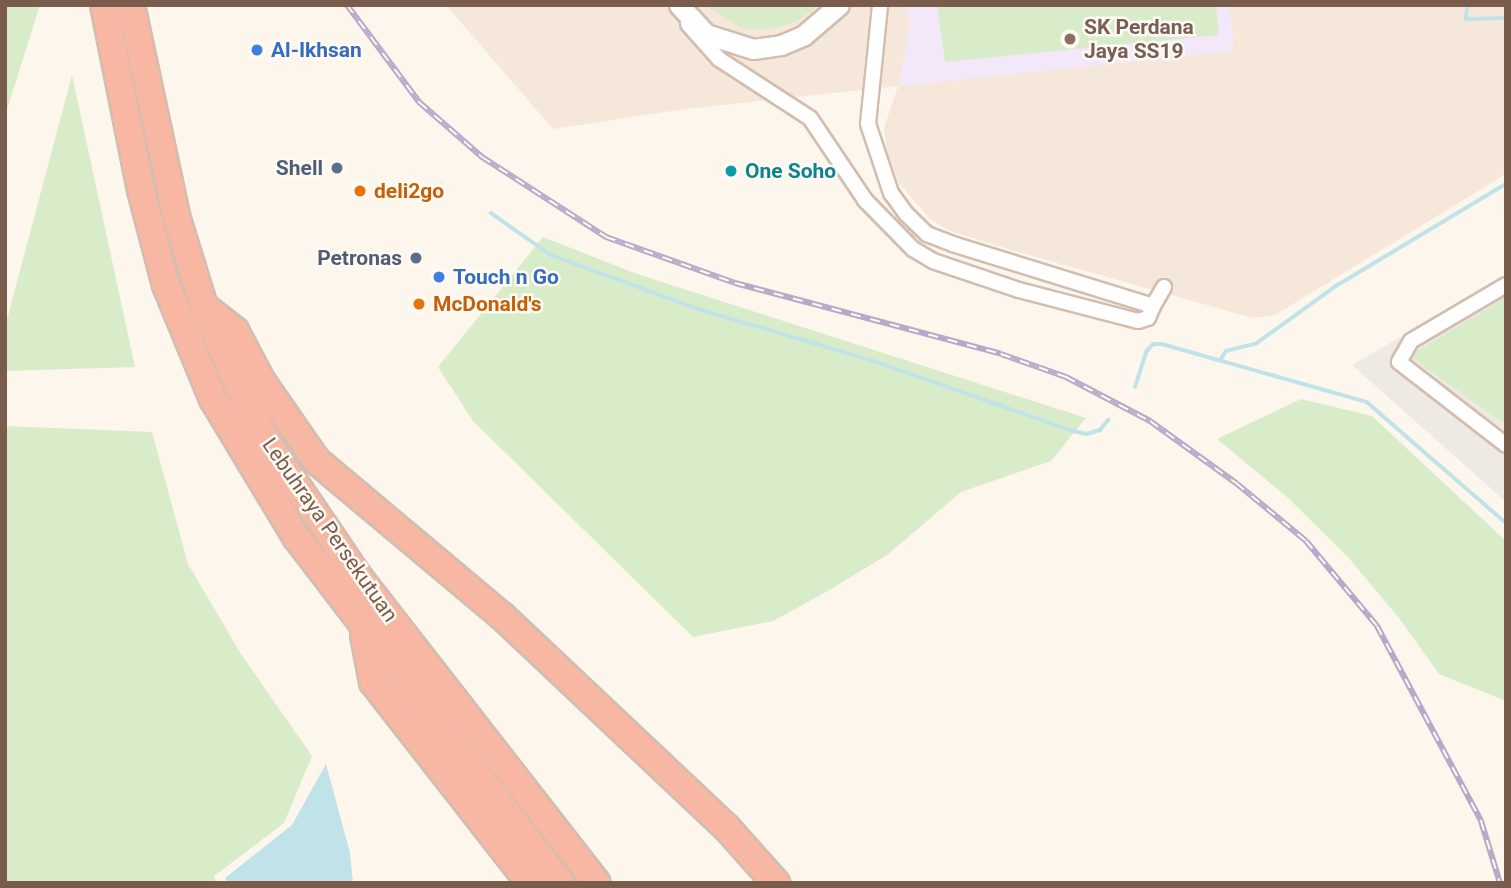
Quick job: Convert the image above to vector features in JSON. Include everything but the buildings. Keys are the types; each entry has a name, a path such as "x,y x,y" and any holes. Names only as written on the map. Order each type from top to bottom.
{"highway":[{"name":"Lebuhraya Persekutuan","path":"103,5 149,225 192,357 246,460 363,629 561,883"},
{"name":"Lebuhraya Persekutuan","path":"131,5 177,219 204,307 240,391 322,526 597,883"},
{"path":"204,307 235,331 262,382 317,461 502,616 727,828 776,883"},
{"path":"363,629 373,682 530,883"},
{"path":"727,828 766,883"}],"main road":[{"path":"680,7 706,34 753,49 781,45 804,35 839,5"}],"street":[{"path":"880,5 868,124 891,193 927,234 1026,268 1153,306"},
{"path":"680,7 702,45 810,118 865,200 913,249 933,261 1019,289 1138,321 1148,318 1164,287"},
{"path":"1019,289 1026,268"},
{"path":"1506,285 1411,341 1399,362 1506,445"}],"shaded area":[{"path":"446,5 1506,5 1506,174 1275,315 1253,318 1018,252 950,231 930,219 899,183 888,156 884,128 898,86 678,110 553,129"},
{"name":"SK Perdana Jaya SS19","path":"904,5 1229,5 1234,51 899,86 910,27"},
{"path":"1506,276 1506,502 1352,365"}],"green space":[{"path":"5,5 40,5 5,116"},
{"path":"705,5 819,5 798,21 772,29 744,29"},
{"path":"937,5 1216,5 1219,35 945,62"},
{"path":"72,75 135,367 5,371 5,327"},
{"path":"543,237 637,274 1086,418 1051,461 961,492 887,555 826,592 773,621 693,637 473,421 438,367"},
{"path":"1506,297 1506,425 1409,356"},
{"path":"1301,399 1372,416 1506,541 1506,701 1439,674 1399,618 1347,556 1286,496 1217,439"},
{"path":"5,426 152,432 188,564 241,654 312,756 284,823 214,876 217,883 5,883"}],"water":[{"path":"326,764 350,853 353,883 228,883 225,878 292,825"}],"waterway":[{"path":"1468,5 1466,19 1506,18"},
{"path":"1221,359 1226,351 1257,343 1336,286 1506,184"},
{"path":"491,213 551,255 695,308 871,360 1070,430 1087,434 1100,430 1108,420"},
{"path":"1135,387 1147,351 1153,344 1162,344 1367,402 1506,523"}],"railway":[{"path":"347,5 419,102 482,157 606,237 735,283 1001,354 1066,377 1150,421 1236,483 1306,541 1377,626 1481,821 1500,883"}],"place":[{"name":"SK Perdana Jaya SS19","path":"1070,39"},
{"name":"Al-Ikhsan","path":"257,50"},
{"name":"Shell","path":"337,168"},
{"name":"One Soho","path":"731,171"},
{"name":"deli2go","path":"360,191"},
{"name":"Petronas","path":"416,258"},
{"name":"Touch n Go","path":"439,277"},
{"name":"McDonald's","path":"419,304"}]}
